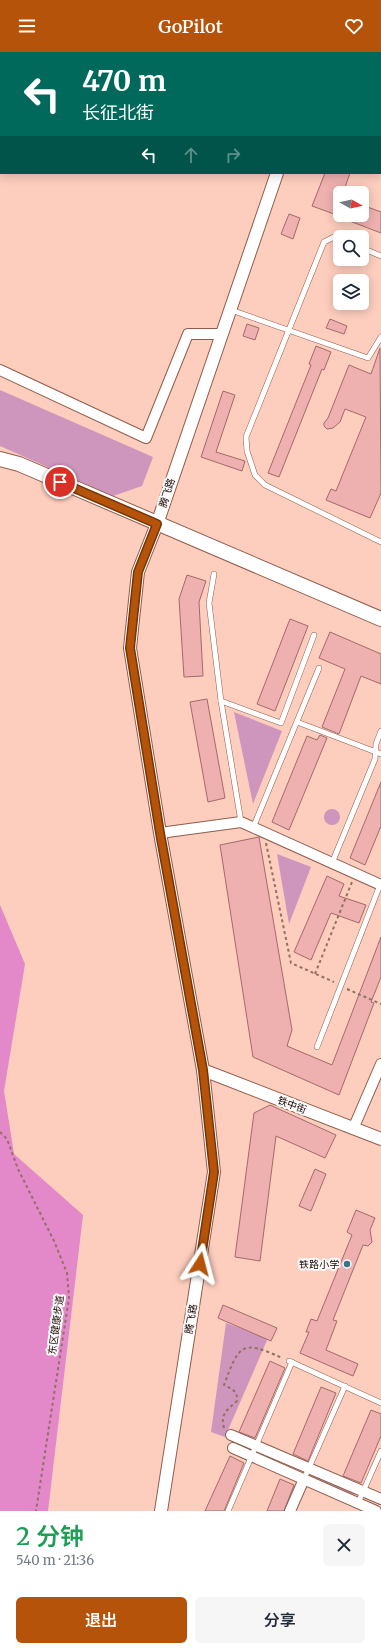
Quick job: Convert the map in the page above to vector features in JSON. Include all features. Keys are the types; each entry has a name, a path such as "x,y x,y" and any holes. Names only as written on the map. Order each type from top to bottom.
{"main road":[{"path":"0,459 19,464 381,619"}],"street":[{"name":"腾飞路","path":"161,1511 214,1172 203,1070 160,833 130,648 138,572 157,524 277,174"},
{"path":"0,370 146,438 188,334 221,334"},
{"path":"160,833 241,822 381,885"},
{"path":"353,1129 381,1064"},
{"name":"铁中街","path":"203,1070 381,1140"},
{"path":"231,1435 381,1500"},
{"path":"233,1448 304,1479 356,1507 376,1511"},
{"path":"290,1511 304,1479"}],"lane":[{"path":"333,238 324,242 246,437 247,451 255,475 266,485 381,542"},
{"path":"369,251 381,256"},
{"path":"230,310 368,358 381,337"},
{"path":"214,574 209,603 221,701 241,822"},
{"path":"221,701 282,723 314,635"},
{"path":"254,828 319,668"},
{"path":"297,722 381,754"},
{"path":"332,863 374,759 376,744 381,731"},
{"path":"317,1047 381,885"},
{"path":"228,1511 290,1362 381,1402"},
{"path":"304,1479 345,1386"},
{"path":"356,1507 381,1451"}],"path":[{"path":"264,832 291,963 381,1004"},
{"path":"315,974 356,874"},
{"name":"东区健康步道","path":"0,1132 7,1139 18,1169 54,1241 67,1273 69,1298 36,1511"},
{"path":"231,1435 224,1428 222,1420 224,1413 237,1401 237,1396 234,1390 224,1385 234,1357 241,1350 250,1348 261,1349 290,1362"}],"shaded area":[{"path":"0,390 153,457 142,486 113,496 0,446"},
{"path":"234,712 282,731 253,804"},
{"path":"332,809 339,814 340,817 335,824 332,825 325,820 324,817 329,810"},
{"path":"277,854 311,867 289,924"},
{"path":"0,905 25,964 4,1091 14,1154 83,1215 48,1511 0,1511"},
{"path":"226,1323 268,1338 225,1437 211,1432"},
{"path":"311,1473 355,1493 353,1497 309,1478"}],"building":[{"path":"325,174 350,174 345,186 333,186 333,214 312,206"},
{"path":"369,208 381,212 381,233 352,222 369,222"},
{"path":"289,214 300,218 293,239 281,234"},
{"path":"330,319 347,326 344,334 326,328"},
{"path":"247,324 259,328 255,340 243,336"},
{"path":"316,346 331,352 324,370 322,369 279,477 268,473 311,365 309,364"},
{"path":"380,348 381,493 370,518 326,500 331,489 336,491 366,417 345,409 340,422 333,428 327,429 324,426 324,423 328,418 349,365 371,374"},
{"path":"223,391 235,395 216,452 245,461 242,471 201,457"},
{"path":"187,575 206,581 199,602 203,676 184,677 179,599"},
{"path":"290,619 308,626 275,711 257,704"},
{"path":"330,632 381,654 381,684 361,676 339,734 322,727 345,669 319,658"},
{"path":"207,699 225,798 208,802 190,702"},
{"path":"320,735 327,738 289,830 272,822 307,736 317,740"},
{"path":"381,782 381,826 365,865 350,858"},
{"path":"259,837 292,1030 287,1046 332,1065 381,937 381,977 371,1002 374,1003 339,1095 253,1057 220,845"},
{"path":"327,876 344,884 339,896 366,905 359,923 331,913 311,960 294,952"},
{"path":"270,1105 336,1135 325,1158 276,1136 260,1261 235,1257 254,1113"},
{"path":"315,1169 326,1174 311,1211 299,1206"},
{"path":"356,1210 375,1218 370,1230 372,1242 368,1246 363,1245 333,1320 337,1321 326,1350 358,1364 353,1376 300,1353 309,1332 306,1332 311,1319 317,1321 352,1235 347,1232"},
{"path":"223,1305 277,1328 271,1341 218,1318"},
{"path":"270,1361 285,1368 255,1438 239,1432"},
{"path":"321,1387 336,1393 308,1461 293,1454"},
{"path":"371,1410 381,1414 381,1436 361,1483 343,1476"},
{"path":"230,1456 244,1463 224,1511 205,1511"},
{"path":"280,1479 294,1485 284,1511 267,1511"}],"place":[{"name":"铁路小学","path":"347,1264"}],"route":[{"path":"60,482 157,524 138,572 130,648 160,833 203,1070 214,1172 200,1264"}]}
